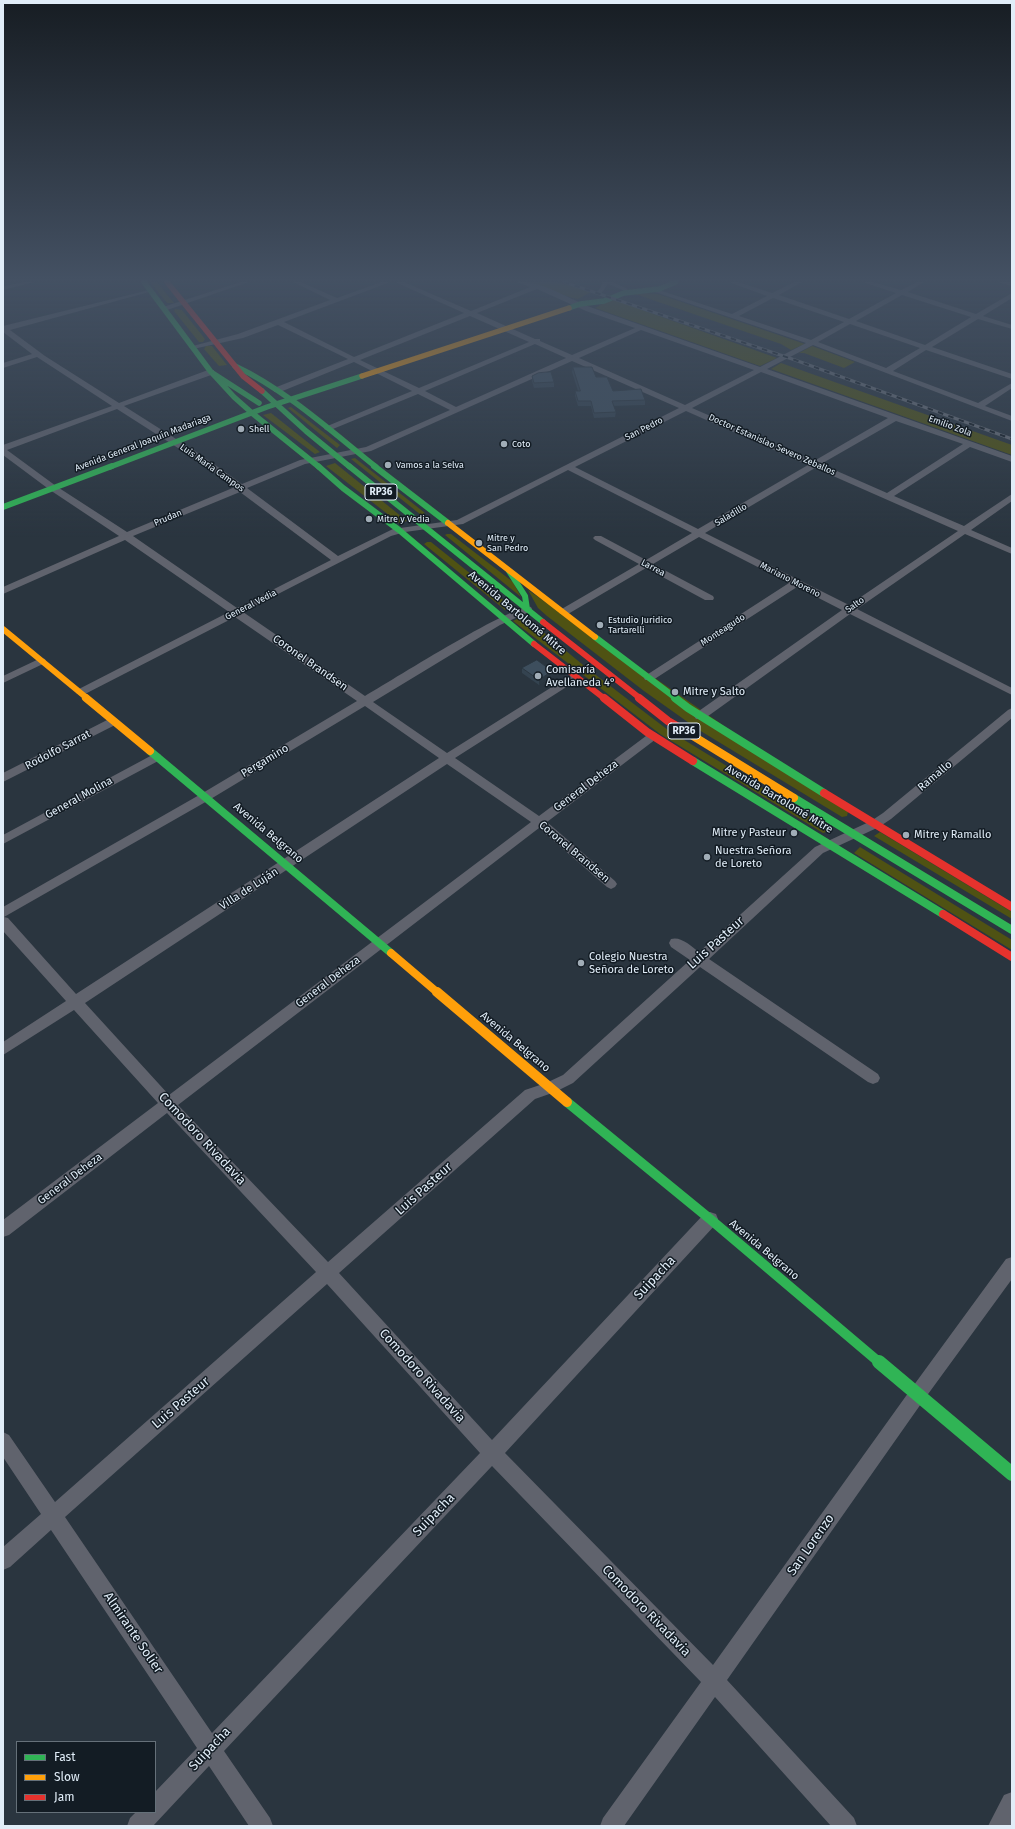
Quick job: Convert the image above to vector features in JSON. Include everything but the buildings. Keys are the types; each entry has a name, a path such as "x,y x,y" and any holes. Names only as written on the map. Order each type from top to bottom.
{"street":[{"name":"Luis María Campos","path":"57,367 175,442 241,488 337,560"},
{"name":"Avenida Bartolomé Mitre","path":"208,367 234,397 252,413 311,460 343,488 399,530 504,620 575,677 654,736 1012,957"},
{"name":"Avenida Bartolomé Mitre","path":"236,367 243,376 277,404 306,431 526,609 668,721 1012,930"},
{"name":"Avenida Bartolomé Mitre","path":"237,367 290,400 430,508 449,525 700,716 1012,907"},
{"path":"276,390 334,367"},
{"path":"371,367 457,410"},
{"name":"Avenida General Joaquín Madariaga","path":"3,507 267,407 389,367"},
{"path":"328,429 475,367"},
{"name":"Prudan","path":"3,591 126,536 241,488 311,460 357,452 457,410 551,367"},
{"name":"Doctor Estanislao Severo Zeballos","path":"597,367 1012,551"},
{"name":"Emilio Zola","path":"756,367 1012,459"},
{"name":"San Pedro","path":"425,528 460,522 764,367"},
{"path":"877,367 1012,419"},
{"path":"887,371 893,367"},
{"path":"983,367 1012,377"},
{"path":"3,450 211,372 229,369 243,376"},
{"name":"Avenida Bartolomé Mitre","path":"211,372 306,431"},
{"path":"979,406 1012,385"},
{"name":"Saladillo","path":"564,612 700,534 814,464 896,417"},
{"path":"888,496 969,444"},
{"name":"Coronel Brandsen","path":"3,450 53,488 126,536 539,822 612,884"},
{"name":"Mariano Moreno","path":"568,467 1012,692"},
{"name":"Salto","path":"700,716 1012,497"},
{"name":"General Vedia","path":"81,692 388,534 399,530 425,528"},
{"name":"Larrea","path":"598,538 709,598"},
{"path":"509,571 525,596 526,609"},
{"name":"Monteagudo","path":"649,678 796,583"},
{"name":"Pergamino","path":"3,914 205,797 364,701 504,620 526,609"},
{"name":"Avenida Belgrano","path":"3,629 81,692 113,721 286,864 550,1088 710,1219 917,1396 1012,1474"},
{"path":"3,680 41,661"},
{"name":"Villa de Luján","path":"3,1049 446,759 575,677"},
{"name":"Ramallo","path":"853,834 875,824 893,811 1012,712"},
{"name":"Rodolfo Sarrat","path":"3,778 113,721"},
{"name":"General Deheza","path":"3,1230 654,736"},
{"name":"General Molina","path":"3,840 156,757"},
{"name":"Luis Pasteur","path":"3,1560 329,1274 530,1094 550,1088 568,1080 699,958 819,850 853,834"},
{"name":"Comodoro Rivadavia","path":"3,922 168,1104 329,1274 492,1453 714,1681 846,1826"},
{"path":"676,943 873,1078"},
{"name":"Suipacha","path":"156,1807 492,1453 710,1219"},
{"name":"San Lorenzo","path":"611,1826 1012,1265"},
{"name":"Almirante Solier","path":"3,1441 262,1826"},
{"path":"999,1826 1012,1802"},
{"path":"138,1826 150,1813"}],"shaded area":[{"path":"774,367 793,367 1012,445 1012,455 771,369"},
{"path":"291,407 340,445 337,448 288,408"},
{"path":"271,413 320,452 315,454 263,415"},
{"path":"355,458 425,513 421,515 351,459"},
{"path":"335,463 407,521 399,523 326,466"},
{"path":"451,534 513,582 521,597 445,535"},
{"path":"431,542 512,607 505,610 424,544"},
{"path":"528,590 848,812 847,816 842,817 699,730 644,691 547,616 538,608"},
{"path":"521,617 525,617 588,669 668,730 828,828 829,831 823,833 660,734 513,621"},
{"path":"880,832 1012,912 1012,919 874,836"},
{"path":"860,847 1012,940 1012,950 854,853"}],"railway":[{"path":"815,367 1012,439"}],"traffic: fast":[{"path":"208,367 211,372 259,403"},
{"path":"238,367 250,373 290,400 448,523"},
{"path":"211,372 234,397 252,413 305,454 343,488 399,530 534,644"},
{"path":"3,507 267,407 362,376"},
{"path":"262,391 306,431 543,622"},
{"path":"509,571 525,596 527,609"},
{"path":"595,637 688,708 824,793"},
{"path":"150,751 391,953"},
{"path":"693,761 943,914"},
{"path":"794,798 1012,930"},
{"path":"567,1102 710,1219 1012,1474"}],"traffic: slow":[{"path":"362,376 388,367"},
{"path":"448,523 595,637"},
{"path":"3,629 150,751"},
{"path":"680,728 794,798"},
{"path":"391,953 567,1102"}],"traffic: jam":[{"path":"236,367 243,376 262,391"},
{"path":"543,622 668,721 680,728"},
{"path":"534,644 647,732 693,761"},
{"path":"824,793 1012,907"},
{"path":"943,914 1012,957"}],"place":[{"name":"Shell","path":"241,429"},
{"name":"Coto","path":"504,444"},
{"name":"Vamos a la Selva","path":"388,465"},
{"name":"Mitre y Vedia","path":"369,519"},
{"name":"Mitre y San Pedro","path":"479,543"},
{"name":"Estudio Juridico Tartarelli","path":"600,625"},
{"name":"Comisaría Avellaneda 4°","path":"538,676"},
{"name":"Mitre y Salto","path":"675,692"},
{"name":"Mitre y Pasteur","path":"794,833"},
{"name":"Mitre y Ramallo","path":"906,835"},
{"name":"Nuestra Señora de Loreto","path":"707,857"},
{"name":"Colegio Nuestra Señora de Loreto","path":"581,963"}]}
